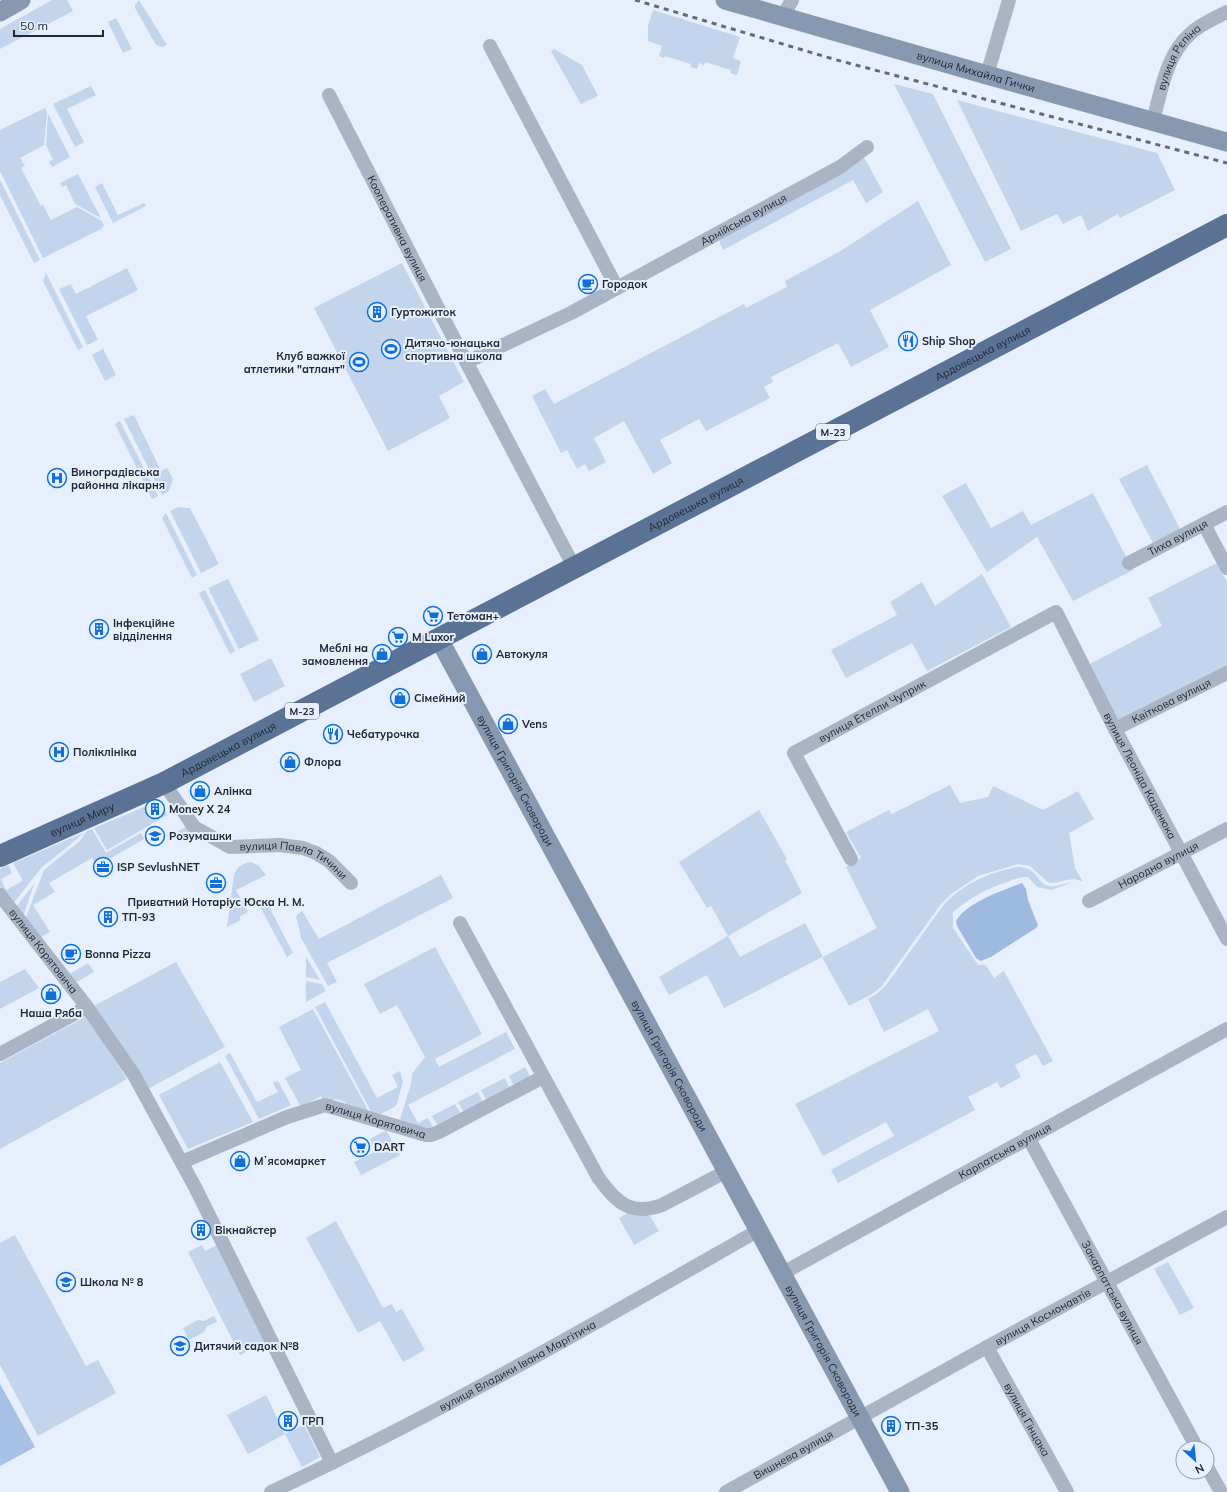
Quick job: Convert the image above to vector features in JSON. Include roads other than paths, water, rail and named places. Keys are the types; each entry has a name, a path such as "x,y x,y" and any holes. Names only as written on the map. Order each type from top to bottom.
{"highway":[{"name":"Ардовецька вулиця","path":"164,783 1227,225"},
{"name":"вулиця Миру","path":"0,856 164,783"}],"main road":[{"path":"0,12 21,0"},
{"name":"вулиця Михайла Гички","path":"725,0 788,8 987,75 1227,142"},
{"name":"вулиця Григорія Сковороди","path":"439,639 900,1492"}],"street":[{"path":"987,75 1008,0"},
{"name":"вулиця Рєпіна","path":"1153,121 1170,63 1176,49 1190,32 1227,12"},
{"path":"490,46 617,288"},
{"name":"Кооперативна вулиця","path":"329,94 574,567"},
{"name":"Армійська вулиця","path":"467,362 571,313 840,167 867,147"},
{"name":"Тиха вулиця","path":"1129,563 1227,512"},
{"path":"1204,524 1227,568"},
{"name":"вулиця Леоніда Каденюка","path":"1056,612 1227,939"},
{"name":"вулиця Етелли Чуприк","path":"851,858 794,753 1056,612"},
{"name":"Квіткова вулиця","path":"1116,729 1227,673"},
{"name":"вулиця Павла Тичини","path":"164,783 194,827 230,847 280,845 304,848 329,861 351,883"},
{"name":"Народна вулиця","path":"1090,901 1227,829"},
{"name":"вулиця Корятовича","path":"0,896 87,1007 134,1075 182,1162 332,1462"},
{"path":"460,923 598,1177 614,1199 634,1209 651,1209 662,1205 727,1171"},
{"path":"0,1054 87,1007"},
{"name":"Карпатська вулиця","path":"783,1273 1227,1029"},
{"name":"вулиця Корятовича","path":"182,1162 287,1117 322,1105 329,1105 426,1135 436,1134 543,1077"},
{"name":"Закарпатська вулиця","path":"1028,1137 1193,1440"},
{"name":"вулиця Космонавтів","path":"860,1417 1106,1282 1226,1220"},
{"name":"вулиця Владики Івана Маргітича","path":"271,1492 468,1393 759,1230"},
{"name":"вулиця Гінцака","path":"987,1347 1067,1492"},
{"name":"Вишнева вулиця","path":"726,1492 860,1417"},
{"path":"1214,1480 1221,1492"}],"railway":[{"path":"635,0 833,59 1227,163"}],"place":[{"name":"Городок","path":"588,284"},
{"name":"Гуртожиток","path":"377,312"},
{"name":"Ship Shop","path":"908,341"},
{"name":"Дитячо-юнацька спортивна школа","path":"391,349"},
{"name":"Клуб важкої атлетики \"атлант\"","path":"359,362"},
{"name":"Виноградівська районна лікарня","path":"57,478"},
{"name":"Тетоман+","path":"433,616"},
{"name":"Інфекційне відділення","path":"99,629"},
{"name":"M Luxor","path":"398,637"},
{"name":"Меблі на замовлення","path":"382,654"},
{"name":"Автокуля","path":"482,654"},
{"name":"Сімейний","path":"400,698"},
{"name":"Vens","path":"508,724"},
{"name":"Чебатурочка","path":"333,734"},
{"name":"Поліклініка","path":"59,752"},
{"name":"Флора","path":"290,762"},
{"name":"Алінка","path":"200,791"},
{"name":"Money X 24","path":"155,809"},
{"name":"Розумашки","path":"155,836"},
{"name":"ISP SevlushNET","path":"103,867"},
{"name":"Приватний Нотаріус Юска Н. М.","path":"216,883"},
{"name":"ТП-93","path":"108,917"},
{"name":"Bonna Pizza","path":"71,954"},
{"name":"Наша Ряба","path":"51,994"},
{"name":"DART","path":"360,1147"},
{"name":"Мʼясомаркет","path":"240,1161"},
{"name":"Вікнайстер","path":"201,1230"},
{"name":"Школа № 8","path":"66,1282"},
{"name":"Дитячий садок №8","path":"180,1346"},
{"name":"ГРП","path":"288,1421"},
{"name":"ТП-35","path":"891,1426"}]}
